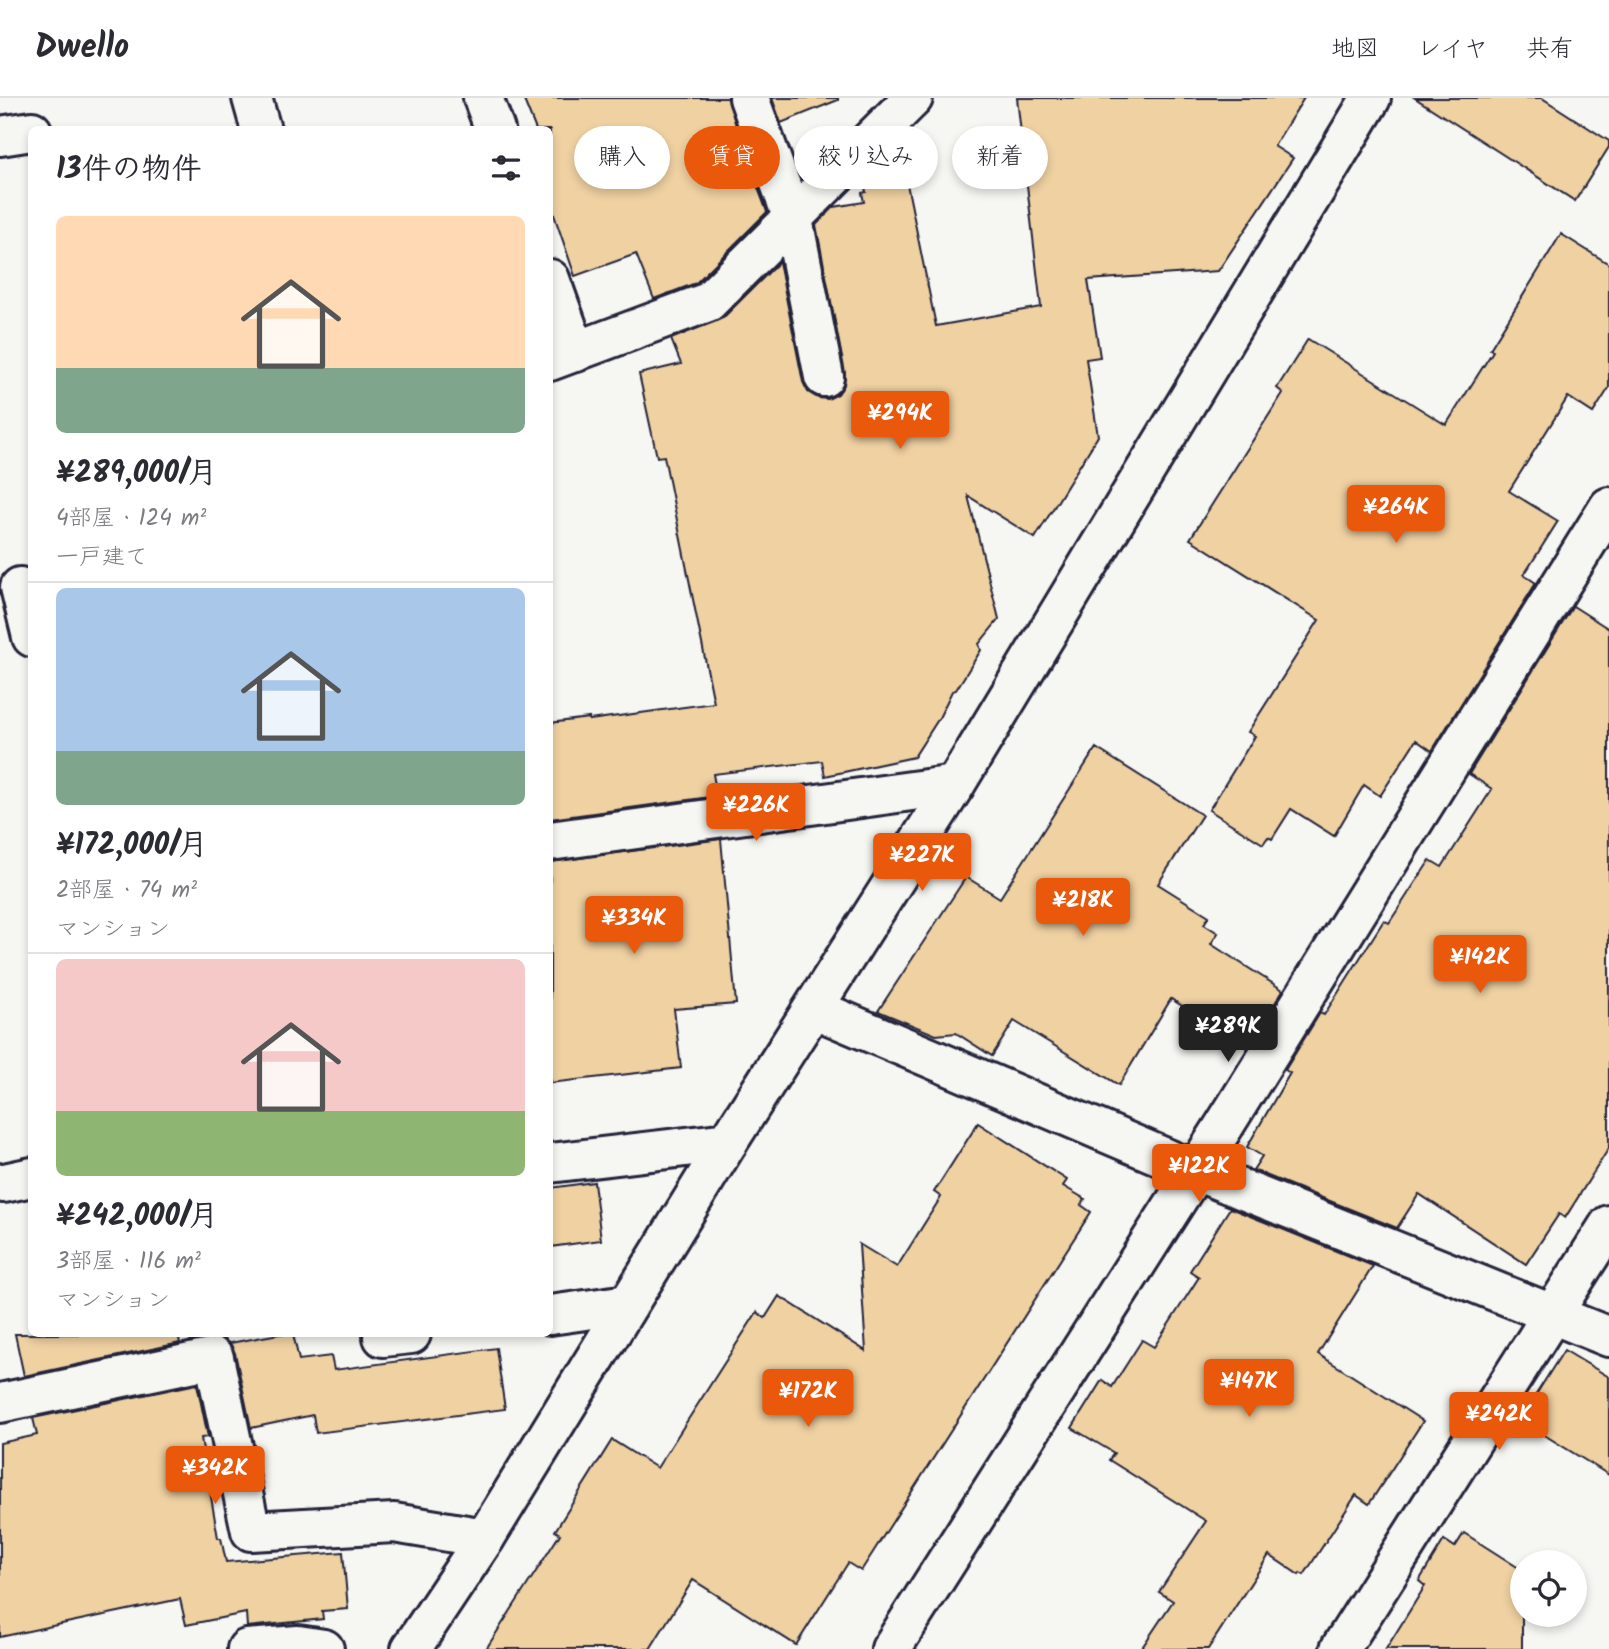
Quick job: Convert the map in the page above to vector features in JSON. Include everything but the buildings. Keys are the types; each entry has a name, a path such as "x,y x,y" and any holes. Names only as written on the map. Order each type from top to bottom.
{"street":[{"path":"252,98 260,126"},
{"path":"483,98 494,126"},
{"path":"749,98 793,219 824,377"},
{"path":"553,296 563,357 708,302 913,98"},
{"path":"411,1649 485,1538 728,1142 955,785 1371,98"},
{"path":"0,136 28,132"},
{"path":"891,1649 1196,1171 1609,507"},
{"path":"17,587 28,624"},
{"path":"553,841 955,785"},
{"path":"815,1009 1196,1171 1609,1337"},
{"path":"553,1163 728,1142"},
{"path":"1340,1649 1609,1225"},
{"path":"553,1315 628,1304"},
{"path":"0,1403 214,1358 251,1531 394,1523 485,1538"},
{"path":"247,1649 298,1645 324,1649"}]}
